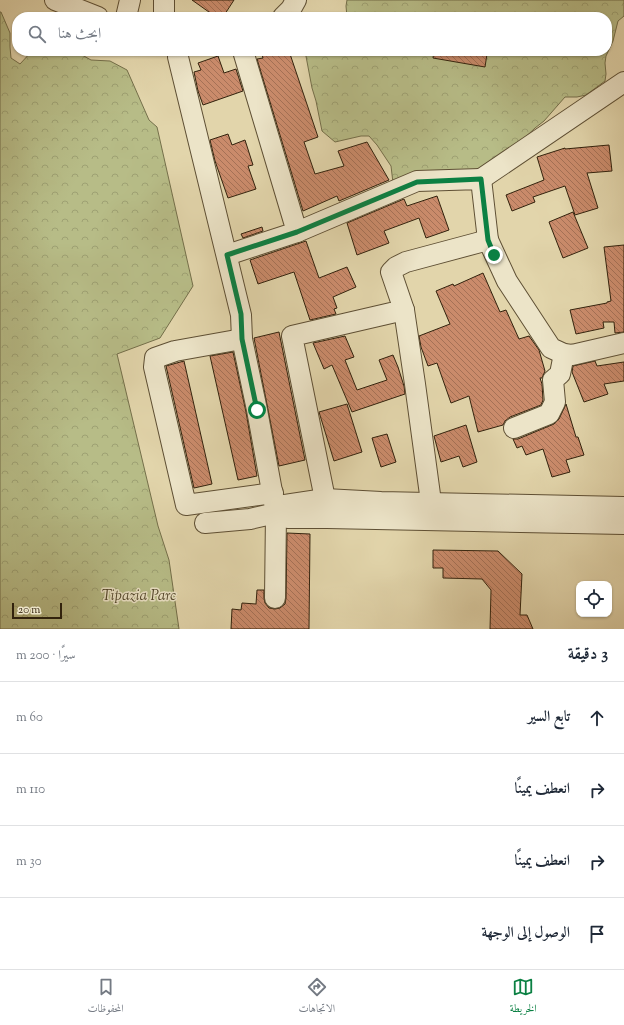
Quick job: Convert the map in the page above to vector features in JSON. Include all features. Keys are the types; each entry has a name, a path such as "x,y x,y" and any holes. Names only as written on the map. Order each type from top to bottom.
{"street":[{"path":"55,0 85,12"},
{"path":"127,12 130,0"},
{"path":"164,0 164,12"},
{"path":"288,12 296,0"},
{"path":"178,56 241,314 242,339 273,493 276,514 275,598"},
{"path":"244,56 297,232"},
{"path":"227,255 297,232 417,182 481,179 624,82"},
{"path":"481,179 488,240 507,281 551,348 564,354 572,355 624,343"},
{"path":"431,502 404,310 391,272 396,267 406,262 488,240"},
{"path":"325,499 292,336 404,310"},
{"path":"242,339 175,351 156,358 154,367 186,505 273,493"},
{"path":"514,428 549,414 555,402 553,380 560,374 564,354"},
{"path":"276,514 285,506 325,499 381,502 624,507"},
{"path":"205,523 250,519 276,514 288,518 624,524"}],"green space":[{"path":"347,0 624,0 624,16 618,21 612,43 612,12 347,12"},
{"name":"Tipazia Parc","path":"1,12 10,33 11,58 20,64 27,56 84,56 91,60 110,61 127,70 149,120 157,127 193,286 160,338 117,354 158,526 169,560 179,629 0,629"},
{"path":"306,56 606,56 605,81 586,95 565,97 544,121 515,147 485,169 393,183 391,166 369,136 361,136 335,142 322,131"}],"building":[{"path":"192,0 234,0 226,12 209,12"},
{"path":"218,56 224,73 236,69 243,91 203,105 194,72 201,70 198,63"},
{"path":"262,56 291,56 318,137 304,142 315,174 344,166 338,151 367,142 389,180 339,201 337,196 303,211 257,59 263,58"},
{"path":"433,56 487,56 485,67 433,58"},
{"path":"228,134 232,145 245,140 253,165 248,166 256,189 228,198 215,161 210,140"},
{"path":"609,145 612,171 587,173 598,208 575,215 565,186 533,197 535,202 512,211 506,195 544,180 537,157 565,148"},
{"path":"437,196 449,230 426,238 419,218 384,231 389,243 357,255 347,223 404,199 407,206"},
{"path":"573,212 588,248 563,258 549,222"},
{"path":"262,227 263,231 243,238 241,234"},
{"path":"306,241 319,278 347,267 356,287 333,297 337,308 334,309 336,314 310,320 294,272 258,284 250,260"},
{"path":"624,245 624,332 615,333 614,322 603,322 604,328 576,334 570,310 611,301 604,247"},
{"path":"483,273 500,312 506,310 519,339 529,336 539,350 545,371 542,378 540,378 543,400 541,405 510,417 503,425 478,432 469,396 451,403 437,363 428,366 421,347 419,336 450,324 436,291 453,284 454,286"},
{"path":"279,332 305,460 279,466 254,338"},
{"path":"345,336 354,357 345,360 357,390 387,380 379,360 393,355 404,386 405,394 352,412 332,365 324,369 313,343"},
{"path":"233,352 246,412 257,476 238,480 210,356"},
{"path":"184,361 212,484 194,488 166,366"},
{"path":"595,361 597,366 624,362 624,381 604,384 608,394 584,402 572,372 573,366"},
{"path":"347,404 362,452 334,461 319,412"},
{"path":"566,404 576,437 578,437 584,455 566,460 570,472 552,477 543,449 526,455 522,446 517,448 513,439 518,439 554,424 559,419"},
{"path":"466,425 477,462 463,467 459,456 441,462 434,436"},
{"path":"387,434 396,462 381,467 372,438"},
{"path":"287,533 310,534 309,629 231,629 232,609 241,610 242,603 256,604 257,590 264,590 265,603 269,608 280,608 285,604"},
{"path":"433,550 498,551 522,574 520,615 527,615 533,629 490,629 491,590 482,579 443,578 443,568 433,568"}],"route":[{"path":"257,410 242,339 241,314 227,255 297,232 417,182 481,179 488,240 494,255"}]}
